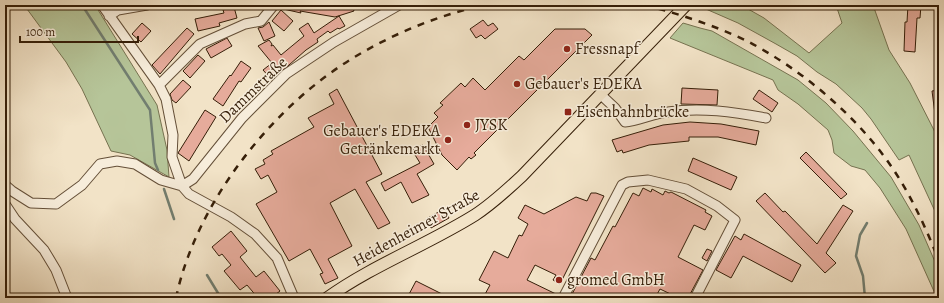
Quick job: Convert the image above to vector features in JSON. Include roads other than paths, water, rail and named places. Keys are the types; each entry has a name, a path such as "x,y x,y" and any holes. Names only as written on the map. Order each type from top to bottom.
{"main road":[{"name":"Heidenheimer Straße","path":"329,297 359,278 462,223 487,207 522,176 686,5"}],"street":[{"path":"102,5 159,85 166,99 173,135 172,157 182,186 189,194 231,218 255,234 277,258 294,298"},
{"path":"110,16 118,10 147,5"},
{"name":"Dammstraße","path":"182,186 193,179 242,118 286,74 334,42 399,5"},
{"path":"159,85 200,44 245,24 261,21 272,6"},
{"path":"600,94 615,108 626,122 666,112 681,110 722,111 766,118"},
{"path":"5,185 31,203 56,204 82,185 100,164 118,161 136,164 161,180 182,186"},
{"path":"563,298 622,185 628,182 648,180 686,189 717,206 735,220 695,298"},
{"path":"5,204 15,219 44,250 56,270 67,298"}],"waterway":[{"path":"82,5 150,110 155,163 158,170"},
{"path":"164,189 174,219"},
{"path":"865,298 863,276 856,256 860,235 867,223"},
{"path":"207,275 221,298"}],"railway":[{"path":"176,298 186,262 201,226 220,192 243,159 269,128 297,100 327,76 358,55 388,39 435,19 484,5"},
{"path":"645,5 696,20 745,40 786,64 826,94 861,129 891,166 918,212 939,261"}],"place":[{"name":"Fressnapf","path":"567,49"},
{"name":"Gebauer's EDEKA","path":"517,84"},
{"name":"Eisenbahnbrücke","path":"568,112"},
{"name":"JYSK","path":"467,125"},
{"name":"Gebauer's EDEKA Getränkemarkt","path":"448,140"},
{"name":"gromed GmbH","path":"559,280"}]}
